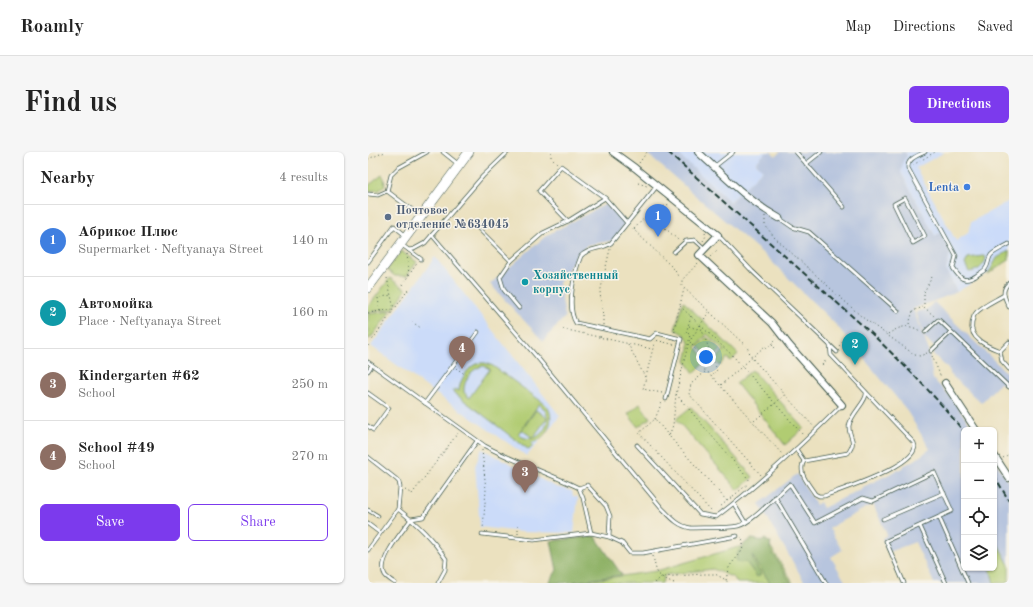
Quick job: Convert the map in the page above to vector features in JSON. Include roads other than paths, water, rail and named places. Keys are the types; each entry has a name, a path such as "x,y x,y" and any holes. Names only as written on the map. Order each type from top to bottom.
{"street":[{"path":"370,282 401,244 469,152"},
{"path":"613,152 718,235 703,247 699,255 704,262 772,323 842,405"},
{"path":"698,152 743,194 766,211 779,218"},
{"path":"945,382 974,427"},
{"path":"997,459 1009,478"}],"lane":[{"path":"387,192 391,175 398,168 427,152"},
{"path":"443,152 459,166"},
{"path":"408,251 421,246 483,176 508,152"},
{"path":"714,167 733,152"},
{"path":"796,152 844,208"},
{"path":"806,164 821,152"},
{"path":"916,152 918,156"},
{"path":"924,152 909,162 908,168 956,256 953,268 958,276 963,279 969,279 984,271 992,254 1009,244"},
{"path":"568,221 539,191 561,166 605,198 627,223"},
{"path":"657,186 611,243 607,246 584,252 581,256 571,295 573,318 576,323 650,339 657,333 681,339 665,398"},
{"path":"368,194 378,195 387,192"},
{"path":"387,192 421,216"},
{"path":"520,308 504,290 500,277 511,261 543,234 568,221 605,198"},
{"path":"905,198 925,236 913,243 894,204 905,198"},
{"path":"779,218 792,227 809,232 898,311"},
{"path":"473,223 511,261"},
{"path":"368,262 394,226 407,236"},
{"path":"432,235 676,523 684,527 739,526 756,516 790,484 815,523 863,498 873,501 934,472 952,511 886,541 904,583"},
{"path":"718,235 752,271 837,352"},
{"path":"674,252 686,241 695,240 703,247"},
{"path":"401,244 408,251 421,259"},
{"path":"1008,284 1009,289"},
{"path":"1008,284 1004,288 1004,295 1009,307"},
{"path":"1000,351 982,343 975,337 972,327 973,318 979,310 1004,295"},
{"path":"925,332 939,320 1009,387"},
{"path":"425,404 478,332"},
{"path":"931,351 952,332"},
{"path":"1000,351 1009,342"},
{"path":"804,461 802,464 802,473 815,494 824,496 899,466 913,454 916,446 831,355 830,345"},
{"path":"1000,351 1002,361 1009,369"},
{"path":"368,362 485,446 506,457 559,478 578,488 583,498 591,533"},
{"path":"368,371 372,365"},
{"path":"368,393 389,408 373,430 368,426"},
{"path":"804,461 848,453 852,444 852,436 849,431 849,426 859,405 865,400 866,394"},
{"path":"637,445 700,514 708,517 716,517 734,504 786,458 842,405"},
{"path":"395,583 384,575 382,566 385,556 411,519 423,517 477,441"},
{"path":"796,449 804,461"},
{"path":"368,457 396,478 400,487 398,510 368,550"},
{"path":"578,488 586,485 606,506 610,516 609,537"},
{"path":"883,519 944,493"},
{"path":"775,497 826,583"},
{"path":"734,504 745,522"},
{"path":"368,510 378,516"},
{"path":"398,510 411,519 434,542 446,559 445,570 438,583"},
{"path":"939,517 968,583"},
{"path":"368,524 380,533"},
{"path":"920,526 946,583"},
{"path":"482,534 534,540 591,533 609,537 622,543 630,553 642,554 737,536"}],"railway":[{"path":"668,152 871,333 931,393 961,428"},
{"path":"997,480 1009,501"}],"place":[{"name":"Lenta","path":"967,187"},
{"name":"Почтовое отделение №634045","path":"388,217"},
{"name":"Абрикос Плюс","path":"658,237"},
{"name":"Хозяйственный корпус","path":"525,282"},
{"name":"Автомойка","path":"855,365"},
{"name":"School #49","path":"462,369"},
{"name":"Kindergarten #62","path":"525,493"}]}
